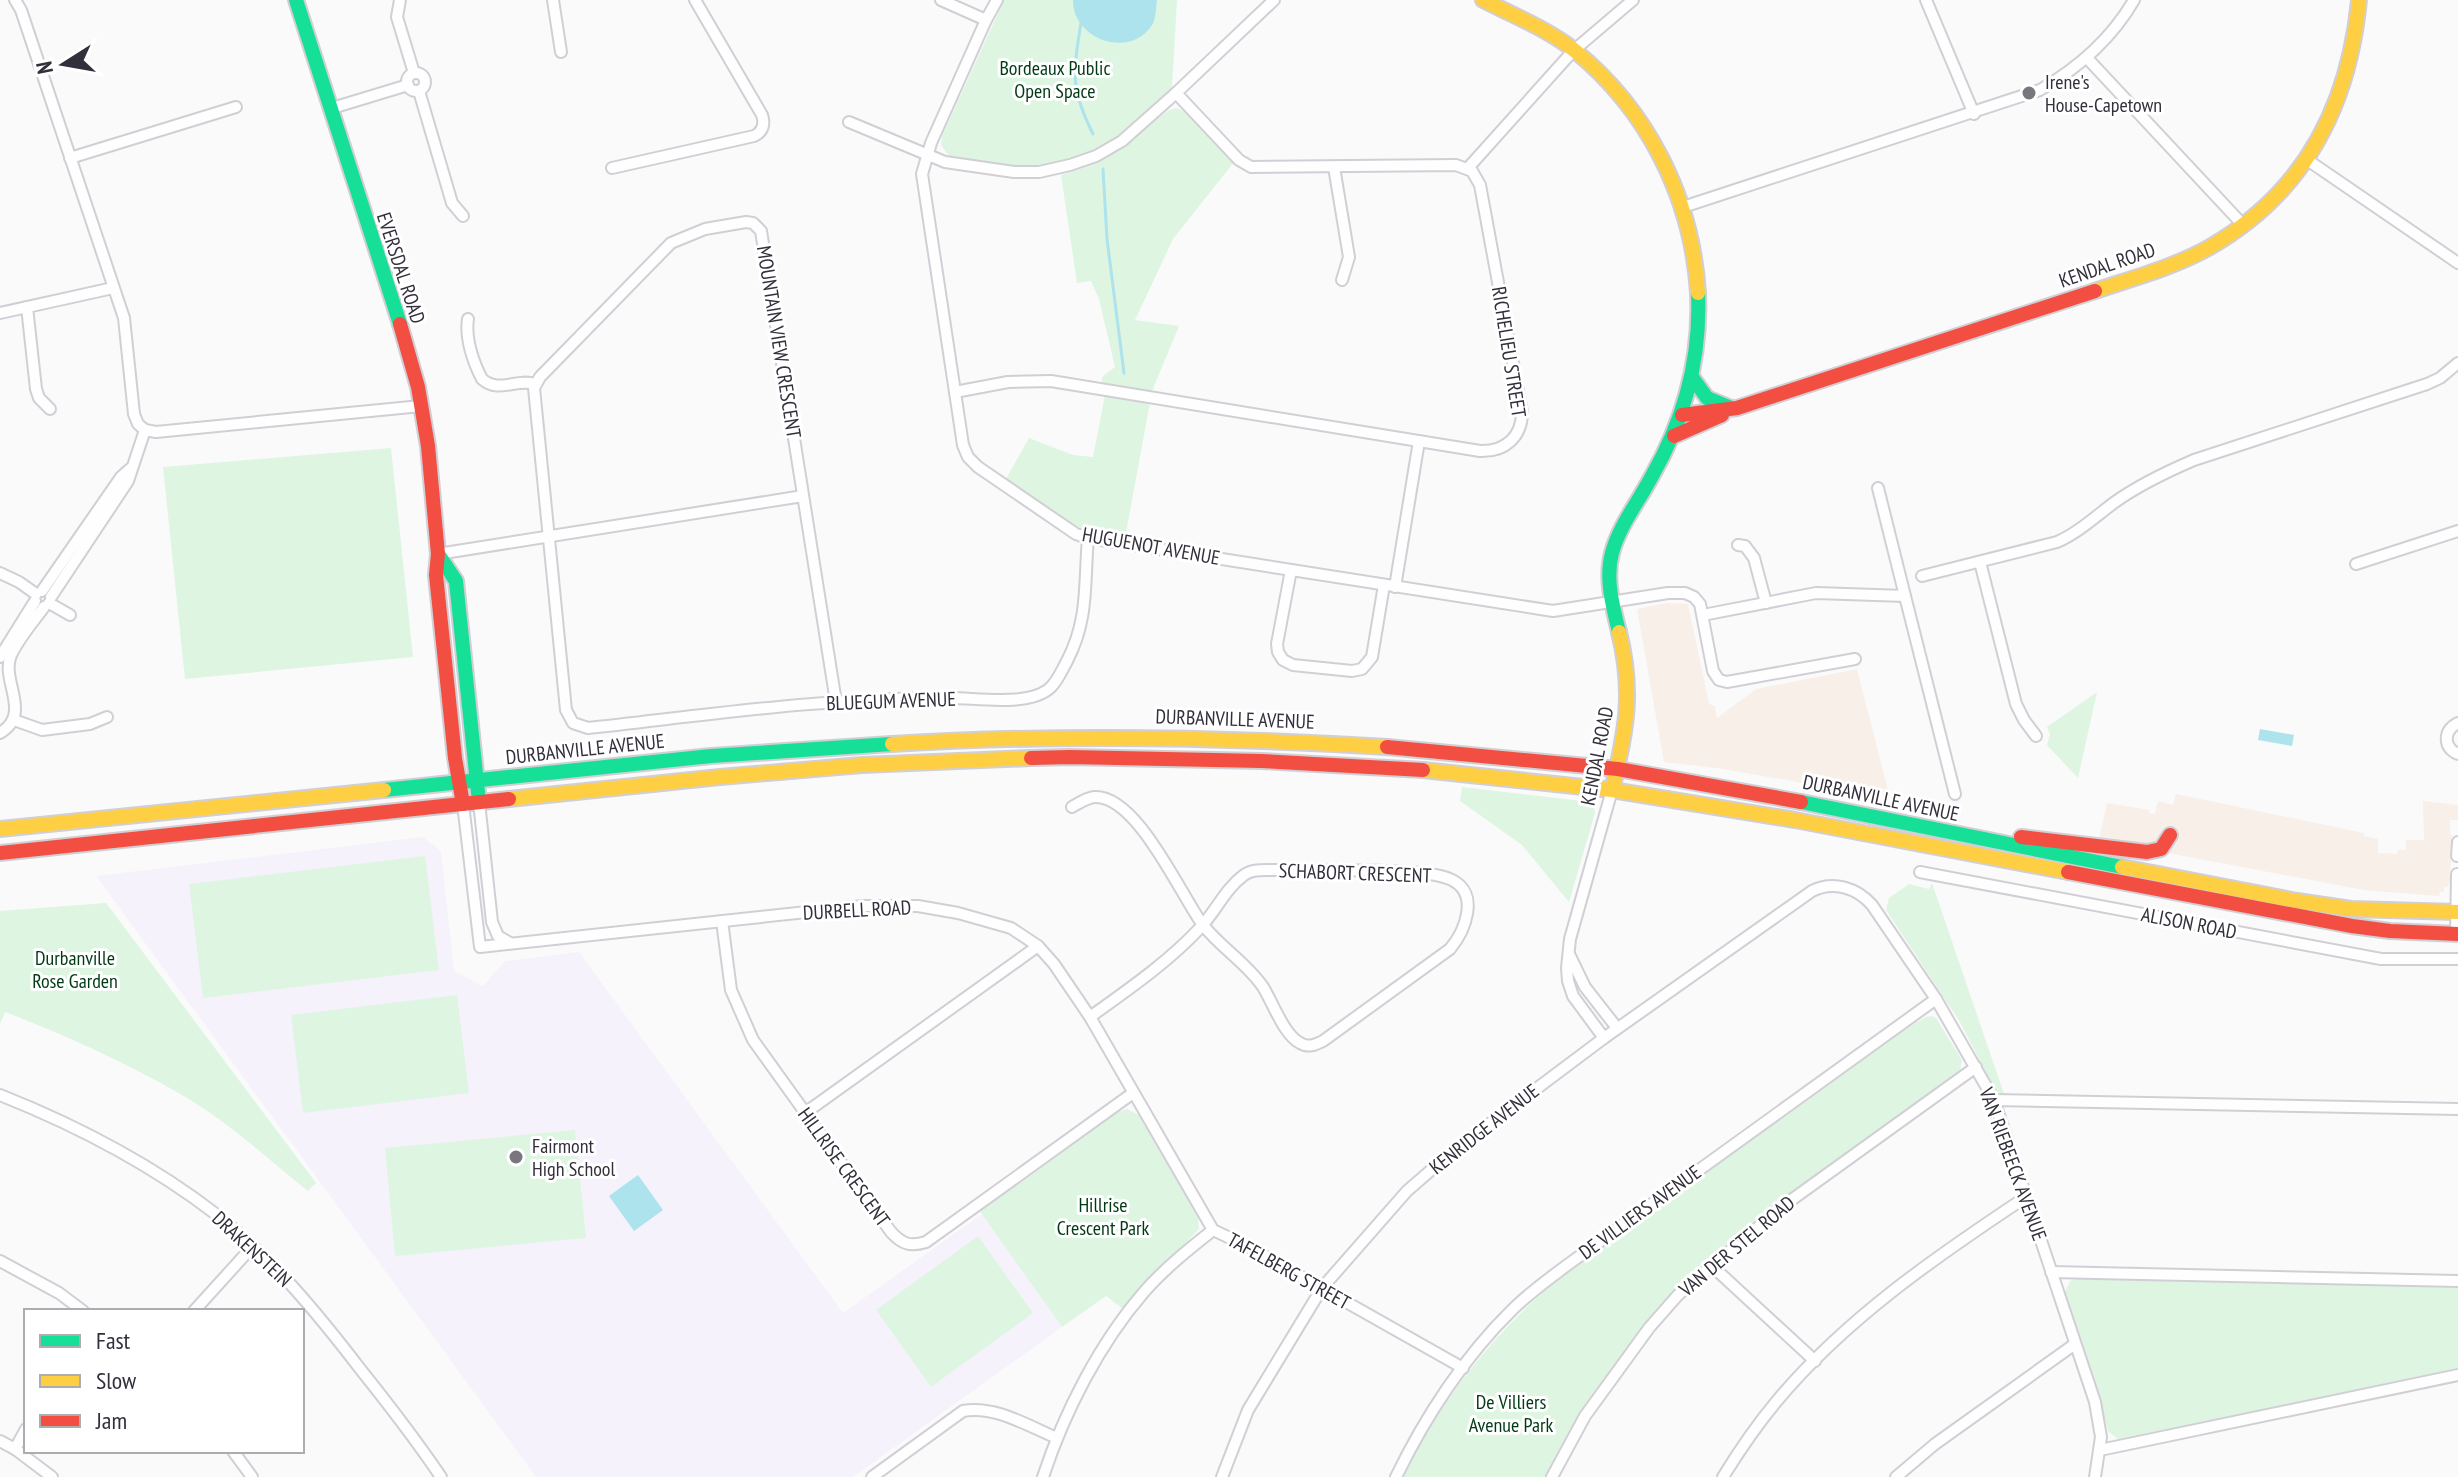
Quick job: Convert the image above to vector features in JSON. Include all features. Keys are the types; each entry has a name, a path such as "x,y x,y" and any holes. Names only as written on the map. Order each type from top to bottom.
{"main road":[{"name":"EVERSDAL ROAD","path":"296,0 395,308 421,406 430,458 438,554 436,575 463,804"},
{"name":"KENDAL ROAD","path":"1483,0 1529,23 1573,51 1609,84 1638,118 1669,170 1691,234 1699,288 1698,334 1692,377 1674,436 1617,538 1610,568 1628,682 1626,715 1612,790"},
{"name":"KENDAL ROAD","path":"1674,436 1733,409 2181,261 2212,246 2270,203 2306,159 2330,118 2348,72 2359,0"},
{"path":"1692,377 1709,400 1733,409"},
{"name":"KENDAL ROAD","path":"1682,415 1733,409"},
{"name":"EVERSDAL ROAD","path":"438,554 456,581 479,802"},
{"name":"DURBANVILLE AVENUE","path":"0,829 827,746 1070,736 1313,741 1448,751 1617,769 1799,800 1964,836 2351,909 2457,912"},
{"name":"DURBANVILLE AVENUE","path":"0,853 790,770 1070,757 1230,760 1363,766 1612,790 1824,825 2337,924 2390,931 2457,934"},
{"path":"1964,836 2005,836 2147,852 2161,849 2170,835"}],"street":[{"path":"400,0 397,17 414,73"},
{"path":"553,0 561,52"},
{"path":"612,168 754,136 762,129 762,115 695,0"},
{"path":"941,0 986,20"},
{"name":"HUGUENOT AVENUE","path":"997,0 927,154 922,182 963,445 973,462 1063,526 1088,538 1553,611 1644,595 1685,593 1697,600 1703,615"},
{"path":"849,122 945,162 1014,172 1039,172 1070,165 1096,156 1122,141 1274,0"},
{"path":"1176,93 1246,165 1261,168 1456,165 1468,168 1573,51 1633,0"},
{"path":"1926,0 1974,114"},
{"path":"1683,207 2040,90 2087,58 2119,23 2134,0"},
{"path":"18,1 124,318 135,419 145,430 156,432 421,406"},
{"path":"2087,58 2243,225"},
{"path":"414,73 420,73 424,78 425,85 419,91 408,85 408,78 414,73"},
{"path":"329,109 408,85"},
{"path":"419,91 452,203 463,216"},
{"path":"70,158 236,107"},
{"path":"2306,159 2458,263"},
{"path":"1334,167 1349,257 1342,280"},
{"name":"RICHELIEU STREET","path":"955,392 1008,382 1051,381 1480,451 1495,450 1514,439 1522,420 1480,185 1468,168"},
{"name":"MOUNTAIN VIEW CRESCENT","path":"535,384 671,243 705,229 746,222 753,223 761,231 836,702"},
{"path":"0,313 113,288"},
{"path":"27,307 36,389 39,398 50,409"},
{"path":"468,319 466,330 469,343 482,379 497,387 529,382 535,384 549,537"},
{"path":"1922,576 2063,539 2132,491 2182,465 2427,384 2458,363"},
{"path":"0,733 14,720 11,656 43,599 121,477 134,465 145,430"},
{"path":"1291,570 1277,648 1283,660 1293,665 1352,671 1366,666 1372,657 1390,586 1419,441"},
{"path":"1878,488 1955,794"},
{"path":"438,554 803,496"},
{"path":"2356,564 2458,531"},
{"name":"BLUEGUM AVENUE","path":"549,537 566,710 573,723 588,728 836,702 1032,697 1046,691 1059,676 1082,627 1088,538"},
{"path":"1738,545 1745,546 1754,558 1766,603"},
{"path":"1980,562 2016,704 2036,736"},
{"path":"0,573 70,615"},
{"path":"1855,659 1731,682 1722,681 1713,671 1703,615 1816,593 1905,596"},
{"path":"0,657 43,599"},
{"path":"14,720 42,730 90,724 107,717"},
{"path":"2457,757 2447,745 2447,734 2458,723"},
{"name":"KENDAL ROAD","path":"1604,1038 1570,989 1567,975 1570,939 1612,790"},
{"name":"SCHABORT CRESCENT","path":"1072,807 1101,797 1136,822 1158,850 1203,925 1250,970 1290,1036 1298,1043 1310,1046 1323,1041 1450,949 1462,932 1468,908 1467,899 1455,881 1441,876 1390,871 1255,871 1241,877 1203,925 1159,967 1090,1017"},
{"path":"479,802 492,922 498,936 511,944"},
{"name":"DURBELL ROAD","path":"463,804 480,947 863,906 918,906 1011,928 1038,946 1054,964 1090,1017 1213,1230"},
{"path":"2457,856 2458,842"},
{"name":"ALISON ROAD","path":"1920,872 2381,959 2458,959"},
{"path":"2457,874 2457,934"},
{"name":"KENRIDGE AVENUE","path":"1222,1477 1248,1410 1322,1288 1407,1191 1617,1028 1812,891 1827,886 1847,888"},
{"name":"VAN RIEBEECK AVENUE","path":"1847,888 1872,905 1936,999 1994,1100 2098,1413 2100,1450 2095,1477"},
{"name":"HILLRISE CRESCENT","path":"722,921 728,978 753,1040 899,1241 911,1245 926,1242 1133,1093"},
{"path":"805,1113 1038,946"},
{"path":"1569,952 1585,987 1617,1028"},
{"name":"DE VILLIERS AVENUE","path":"1396,1477 1463,1368 1499,1324 1539,1286 1936,999"},
{"name":"VAN DER STEL ROAD","path":"1552,1477 1585,1416 1678,1295 1783,1206 1976,1067"},
{"name":"DRAKENSTEIN","path":"0,1095 100,1139 218,1216 278,1270 315,1310 441,1477"},
{"path":"1994,1100 2458,1109"},
{"path":"1723,1477 1765,1416 1846,1331 1891,1293 2026,1197"},
{"name":"TAFELBERG STREET","path":"1043,1477 1057,1438 1087,1375 1143,1293 1171,1264 1213,1230 1247,1246 1463,1368"},
{"path":"196,1309 252,1247"},
{"path":"0,1261 59,1293 80,1309"},
{"path":"1711,1265 1815,1361"},
{"path":"2051,1272 2458,1281"},
{"path":"1896,1477 1935,1444 2075,1344"},
{"path":"2100,1450 2458,1375"},
{"path":"872,1477 963,1411 980,1409 996,1413 1057,1438"},
{"path":"15,1449 24,1433"},
{"path":"0,1441 52,1477"},
{"path":"234,1453 252,1477"}],"shaded area":[{"path":"1667,603 1688,604 1709,704 1715,706 1717,718 1756,689 1857,669 1890,798 1664,762 1637,609"},
{"path":"2176,794 2364,833 2364,836 2378,839 2378,853 2397,854 2398,850 2406,850 2406,840 2424,840 2423,801 2458,805 2458,820 2450,820 2450,881 2439,896 2364,890 2099,840 2107,803 2150,810 2149,813 2155,814 2158,801 2173,805"},
{"name":"Fairmont High School","path":"423,837 441,851 454,971 483,986 505,961 579,952 843,1313 982,1214 1062,1327 853,1477 536,1477 96,876"}],"green space":[{"name":"Bordeaux Public Open Space","path":"1004,0 1177,0 1172,87 1124,132 1078,156 1035,166 1013,167 969,162 949,156 941,145 942,136"},
{"name":"Bordeaux Public Open Space","path":"1176,108 1187,112 1234,162 1173,239 1135,320 1179,326 1152,391 1102,383 1102,377 1115,367 1099,299 1091,281 1077,283 1061,175 1107,157 1169,110"},
{"path":"1105,395 1150,403 1125,538 1072,524 1006,479 1029,438 1073,455 1093,457"},
{"path":"391,448 413,657 185,679 163,467"},
{"path":"2097,692 2078,778 2047,745 2050,734 2047,727"},
{"path":"1462,787 1591,802 1595,813 1569,902 1522,845 1460,801"},
{"path":"425,856 439,970 203,998 189,884"},
{"path":"1932,883 2004,1094 1994,1088 1960,1022 1886,910 1889,898 1909,884 1929,889"},
{"name":"Durbanville Rose Garden","path":"106,903 316,1183 308,1191 215,1116 160,1083 95,1050 5,1012 0,1024 0,911"},
{"path":"457,995 469,1093 303,1113 291,1015"},
{"name":"De Villiers Avenue Park","path":"1932,1016 1962,1060 1960,1071 1751,1224 1681,1287 1620,1358 1568,1435 1545,1477 1403,1477 1431,1426 1463,1379 1500,1334 1541,1294 1598,1248 1910,1026"},
{"name":"Hillrise Crescent Park","path":"1127,1109 1139,1115 1198,1218 1199,1229 1123,1309 1106,1296 1062,1327 979,1210 1115,1113"},
{"path":"575,1130 586,1238 395,1256 385,1148"},
{"path":"978,1236 1033,1313 931,1387 876,1310"},
{"path":"2078,1278 2458,1286 2458,1370 2118,1439 2108,1431 2065,1292 2070,1281"}],"water":[{"path":"1073,0 1157,0 1152,25 1142,36 1117,43 1092,34 1082,25 1075,14"},
{"path":"2260,729 2294,735 2292,746 2258,740"},
{"path":"638,1175 663,1210 634,1231 609,1196"}],"waterway":[{"path":"1081,23 1075,80 1080,104 1093,134"},
{"path":"1103,169 1107,239 1124,373"}],"traffic: fast":[{"path":"296,0 400,324"},
{"path":"1619,632 1610,583 1612,553 1624,523 1663,455 1681,411 1697,341 1698,293"},
{"path":"1692,377 1707,398 1731,408"},
{"path":"438,554 456,581 479,802"},
{"path":"384,790 711,756 892,744"},
{"path":"1801,802 2122,867"}],"traffic: slow":[{"path":"1483,0 1564,42 1624,100 1662,158 1676,190 1694,258 1698,293"},
{"path":"2095,291 2197,254 2243,225 2272,201 2316,143 2332,110 2345,76 2359,0"},
{"path":"1612,790 1621,749 1627,693 1619,632"},
{"path":"892,744 1140,738 1387,747"},
{"path":"509,799 862,765 1031,758"},
{"path":"1423,770 1612,790 1795,820 2068,872"},
{"path":"0,829 384,790"},
{"path":"2122,867 2351,909 2458,912"}],"traffic: jam":[{"path":"1682,415 1737,408 2095,291"},
{"path":"400,324 418,387 428,446 438,554 436,575 455,758 463,804"},
{"path":"1674,436 1722,415"},
{"path":"1387,747 1618,769 1801,802"},
{"path":"1031,758 1261,761 1423,770"},
{"path":"0,853 509,799"},
{"path":"2021,837 2147,852 2161,849 2170,835"},
{"path":"2068,872 2352,926 2458,934"}],"place":[{"name":"Irene's House-Capetown","path":"2029,93"},
{"name":"Fairmont High School","path":"516,1157"}]}
